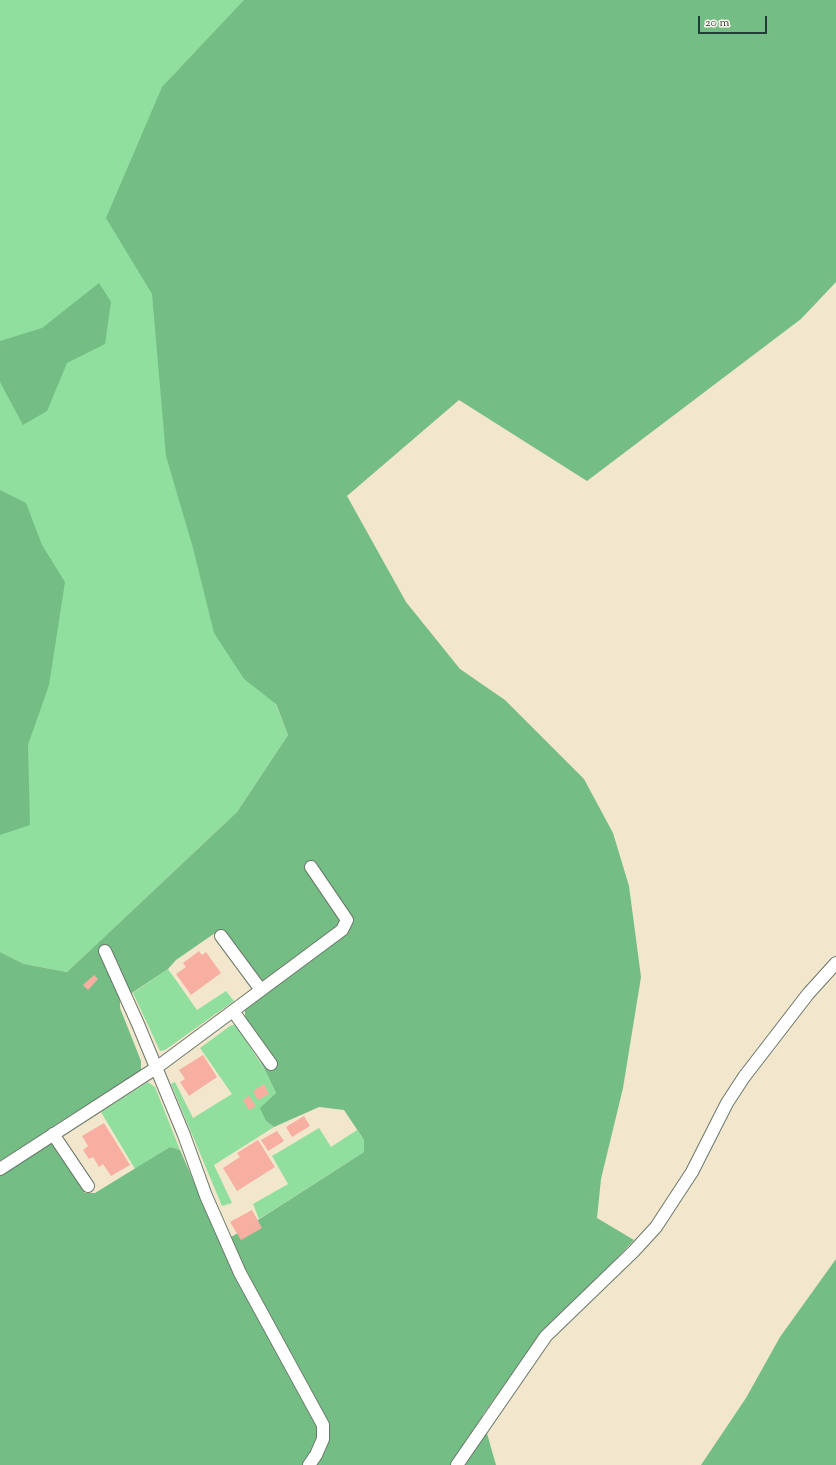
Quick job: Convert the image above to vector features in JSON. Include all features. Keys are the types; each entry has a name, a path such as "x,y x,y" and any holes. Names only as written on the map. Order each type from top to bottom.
{"lane":[{"path":"0,1168 156,1068 342,930 346,920 311,867"},
{"path":"221,936 261,990"},
{"path":"105,951 184,1135 206,1196 240,1272 323,1425 323,1438 316,1455 309,1465"},
{"path":"457,1465 546,1336 634,1251 656,1227 692,1172 727,1103 744,1077 808,994 836,963"},
{"path":"233,1011 271,1064"},
{"path":"53,1134 88,1186"}],"green space":[{"path":"0,0 280,0 181,467 288,735 237,812 67,972 24,964 0,952"},
{"path":"244,0 836,0 836,282 801,319 587,481 459,400 347,496 406,602 460,669 505,700 584,779 613,833 629,886 641,977 623,1088 601,1179 597,1218 634,1240 601,1275 543,1331 482,1416 496,1465 0,1465 0,952 24,964 67,972 237,812 288,735 276,704 244,679 214,633 193,548 166,456 152,294 106,218 162,87","holes":["215,933 225,934 259,980 245,1010 245,1017 255,1033 256,1054 276,1093 260,1108 266,1121 274,1127 319,1107 344,1110 364,1140 364,1152 233,1236 219,1239 180,1150 170,1147 95,1193 85,1193 51,1143 49,1129 141,1071 141,1061 120,1008 120,1001 168,969 176,960"]},
{"path":"99,283 111,302 105,344 67,363 47,411 23,425 0,382 0,341 42,328"},
{"path":"0,490 26,503 42,545 65,582 49,685 28,745 30,825 0,835"},
{"path":"168,969 197,1010 226,991 234,1001 165,1050 160,1051 133,993"},
{"path":"236,1024 266,1072 276,1093 266,1121 274,1127 214,1165 232,1203 222,1206 171,1084 175,1082 193,1118 232,1094 200,1048 230,1026"},
{"path":"148,1082 155,1087 180,1150 170,1147 135,1169 101,1112"},
{"path":"319,1128 331,1147 357,1130 364,1140 364,1152 259,1219 253,1204 288,1184 272,1156"},
{"path":"836,1259 836,1465 701,1465 746,1398 780,1337"}],"building":[{"path":"199,951 202,955 206,952 221,973 191,995 176,974 186,967 183,963"},
{"path":"94,975 98,979 88,990 83,985"},
{"path":"203,1055 217,1077 189,1096 180,1082 185,1079 179,1070"},
{"path":"264,1084 269,1094 258,1100 253,1091"},
{"path":"249,1096 256,1106 249,1110 243,1100"},
{"path":"304,1116 310,1126 292,1137 286,1127"},
{"path":"104,1123 130,1165 111,1176 103,1164 99,1167 93,1157 89,1159 83,1150 88,1146 82,1136"},
{"path":"277,1131 284,1141 268,1151 261,1140"},
{"path":"258,1140 275,1167 237,1191 223,1168 240,1157 237,1153"},
{"path":"252,1210 262,1228 241,1240 230,1222"}]}
